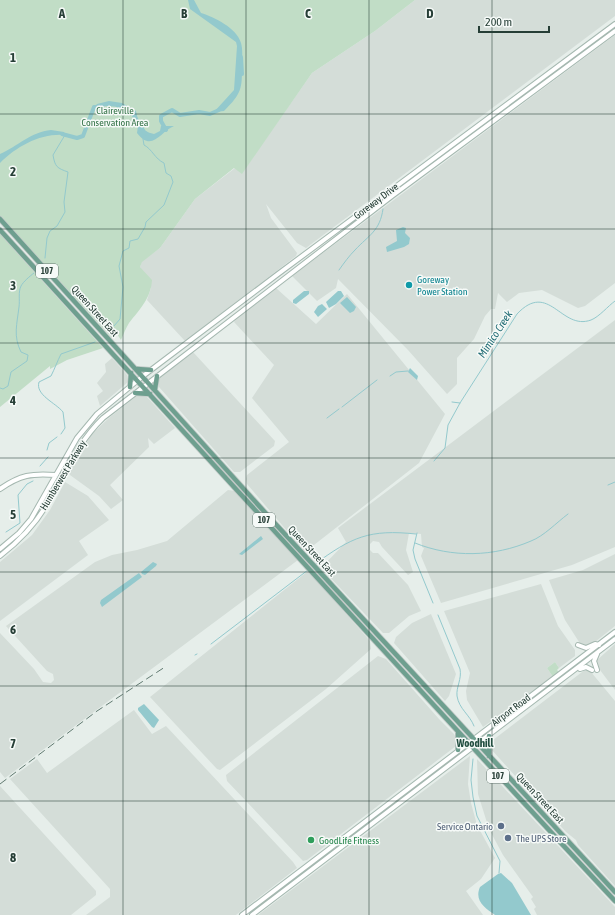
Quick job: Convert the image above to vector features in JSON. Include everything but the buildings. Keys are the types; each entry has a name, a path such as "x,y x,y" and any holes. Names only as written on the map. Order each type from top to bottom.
{"main road":[{"name":"Goreway Drive","path":"138,380 615,24"},
{"name":"Goreway Drive","path":"149,382 386,201 615,31"},
{"name":"Queen Street East","path":"0,219 149,382 301,555"},
{"name":"Queen Street East","path":"0,230 150,394 615,892"},
{"path":"136,369 151,370"},
{"path":"130,387 131,373"},
{"path":"155,389 157,376"},
{"name":"Humberwest Parkway","path":"0,549 31,519 78,438 90,421 138,380"},
{"name":"Humberwest Parkway","path":"0,556 28,532 46,507 83,441 93,428 149,382"},
{"path":"135,393 150,394"},
{"path":"0,489 14,480 24,476 41,473 56,475"},
{"name":"Queen Street East","path":"316,571 458,733 615,901"},
{"name":"Airport Road","path":"242,915 368,817 615,632"},
{"name":"Airport Road","path":"252,915 473,749 615,639"},
{"path":"578,645 586,648 599,644"},
{"path":"597,670 594,661 600,651"},
{"path":"572,672 585,667 592,670"},
{"path":"407,676 411,675 416,681 419,681"},
{"path":"458,733 458,750"},
{"path":"488,756 489,736"},
{"path":"368,817 372,824"}],"shaded area":[{"path":"415,0 615,0 615,16 306,248 297,243 266,204 271,218 297,253 296,256 185,341 147,300 151,288 140,267 142,261 160,248 195,199 235,168 242,173 312,73 375,31"},
{"path":"615,35 615,283 585,306 578,308 542,290 519,293 507,302 498,293 495,309 491,309 485,316 474,339 457,358 457,384 447,394 408,350 338,279 336,288 317,301 292,276"},
{"path":"276,288 316,324 347,294 445,414 419,463 305,552 247,484 246,479 247,475 289,442 252,398 274,365 234,322"},
{"path":"615,320 615,547 572,565 441,603 421,556 424,548 422,547 421,534 409,533 406,550 413,572 408,575 379,542 373,541 370,544 370,550 373,553 378,553 408,585 421,611 409,616 389,633 383,633 321,568 346,542 338,528"},
{"path":"193,352 275,441 274,446 240,472 234,472 159,387 158,382 160,377"},
{"path":"112,358 127,375 128,382 100,406 97,396 103,391 97,383 106,372 105,364"},
{"path":"138,395 147,397 175,428 154,444 148,438 149,447 110,485 123,500 111,509 99,496 70,475 69,472 92,434 110,417"},
{"path":"65,482 88,496 109,520 79,541 88,555 0,621 0,562 32,535 50,510"},
{"path":"228,490 235,491 298,560 5,778 0,772 0,633 34,669 43,682 51,683 54,680 53,674 47,671 6,626 95,562 112,555 137,550 167,541"},
{"path":"615,554 615,626 590,646 581,645 565,620 549,580 583,570"},
{"path":"308,571 370,641 371,649 326,689 220,770 217,769 150,697"},
{"path":"541,584 558,626 575,650 575,656 559,668 555,662 547,668 553,677 483,727 467,700 466,691 470,673 444,611"},
{"path":"431,614 456,674 449,696 445,701 394,643 396,637 412,623"},
{"path":"615,644 615,690 597,666 596,661"},
{"path":"378,656 386,659 454,734 456,738 456,746 307,860 303,861 227,781 226,775"},
{"path":"586,669 591,672 615,701 615,886 578,845 576,840 566,832 490,748 493,740"},
{"path":"134,710 152,734 166,726 297,868 236,915 86,915 110,897 110,889 10,779 37,759 47,773"},
{"path":"470,756 468,784 471,803 477,825 495,858 481,879 466,891 483,915 258,915"},
{"path":"477,759 615,907 615,915 537,915 534,909 536,907 531,899 533,897 503,855 489,829 478,794"},
{"path":"0,786 96,891 96,895 71,915 0,915"}],"green space":[{"name":"Claireville Conservation Area","path":"0,0 415,0 375,31 312,73 242,174 234,168 195,199 160,248 142,262 140,267 152,280 150,292 141,308 129,323 121,340 117,334 112,338 0,216"},
{"path":"0,234 103,348 67,360 50,369 50,366 0,407"},
{"path":"555,662 559,668 557,670 559,672 553,677 547,668"}],"water":[{"path":"188,0 194,0 201,13 218,20 230,28 239,38 241,43 242,80 240,90 238,95 224,111 214,112 234,90 236,42 190,9"},
{"path":"109,101 122,103 136,111 139,124 131,115 118,107 103,106 93,109 97,104"},
{"path":"138,126 143,131 154,134 160,131 161,126 174,126 156,139 147,141 142,139 137,133"},
{"path":"51,130 64,132 65,135 38,138 14,151 0,163 0,154 37,133"},
{"path":"403,227 406,228 405,233 410,238 409,244 387,252 386,247 397,241 396,230"},
{"path":"304,291 309,291 309,294 296,304 293,303 293,300"},
{"path":"338,291 341,291 344,296 336,304 329,308 326,302"},
{"path":"347,297 356,307 354,311 350,313 340,303"},
{"path":"322,304 327,309 318,317 314,312 318,306"},
{"path":"410,368 418,376 417,380 408,372"},
{"path":"261,536 263,539 242,555 239,554"},
{"path":"153,562 157,564 156,566 145,575 142,574 141,572"},
{"path":"139,573 142,577 102,607 100,603 101,600"},
{"path":"144,704 159,720 154,728 138,710 138,708"},
{"path":"501,873 512,883 531,915 495,915 479,900 478,896 480,887"}],"waterway":[{"path":"241,57 242,74"},
{"path":"62,134 77,138 83,136 94,107 98,107"},
{"path":"166,130 161,121 161,116 172,110 180,115 199,112 210,114 219,110"},
{"path":"136,119 144,132 147,134"},
{"path":"45,258 47,238 50,231 57,226 65,212 64,202 68,172 57,166 53,155 65,135"},
{"path":"114,326 120,319 123,287 119,266 123,251 129,248 130,241 138,239 145,227 146,222 164,205 173,182 171,176 166,173 164,163 144,145 143,139"},
{"path":"339,270 360,245 377,228 383,209"},
{"path":"0,388 3,389 8,386 11,372 27,361 28,355 21,352 16,335 19,293 23,283 34,273"},
{"name":"Mimico Creek","path":"434,461 445,448 448,425 460,403 517,314 528,305 538,302 547,304 571,319 581,322 594,319 615,301"},
{"path":"61,434 65,428 63,412 43,395 40,391 39,382 51,376 61,354 95,342"},
{"path":"390,376 396,372 408,371"},
{"path":"342,407 377,380"},
{"name":"Mimico Creek","path":"452,402 460,403"},
{"path":"327,418 339,409"},
{"path":"47,450 49,443 57,437"},
{"path":"40,466 48,457"},
{"path":"6,532 20,523 18,495 27,484 33,481"},
{"path":"608,485 615,482"},
{"path":"415,543 429,548 458,553 488,553 517,546 536,539 568,514"},
{"path":"315,564 340,547 362,537 386,533 416,534"},
{"name":"Mimico Creek","path":"417,533 413,550 415,559 433,603"},
{"path":"211,644 308,570"},
{"name":"Mimico Creek","path":"438,615 460,669 457,693 458,701 474,726"},
{"name":"Mimico Creek","path":"473,759 471,780 477,816 500,861 499,873"}],"railway":[{"path":"0,784 97,711 165,667"}],"place":[{"name":"Goreway Power Station","path":"409,285"},
{"name":"Service Ontario","path":"501,826"},
{"name":"The UPS Store","path":"508,838"},
{"name":"GoodLife Fitness","path":"311,840"}],"district":[{"name":"Woodhill","path":"475,743"}]}
